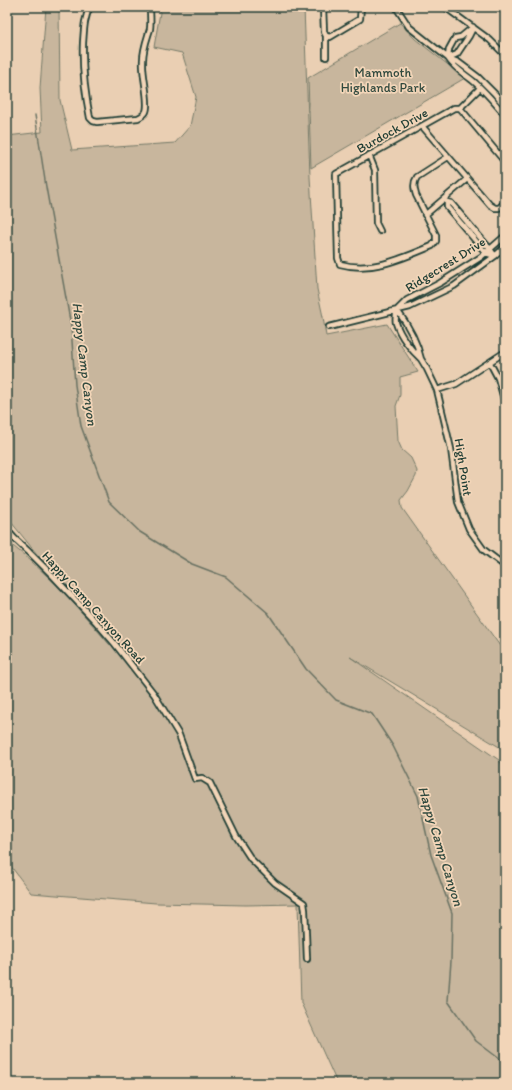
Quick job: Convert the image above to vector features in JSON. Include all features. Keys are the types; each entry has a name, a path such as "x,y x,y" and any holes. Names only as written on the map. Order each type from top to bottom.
{"street":[{"path":"90,7 87,12 84,27 84,82 90,118 97,122 138,118 144,115 147,110 142,61 150,28 150,7"},
{"path":"323,7 324,32 326,36 326,57"},
{"path":"326,36 330,37 360,19 361,7"},
{"path":"396,7 410,27 448,58 458,62 478,77 505,106"},
{"path":"445,7 490,40 505,55"},
{"path":"448,58 457,54 473,27"},
{"path":"473,27 461,37 455,38 449,49 448,58 453,66 472,80 490,97 505,115"},
{"path":"480,88 460,108 505,162"},
{"name":"Burdock Drive","path":"425,215 435,232 436,241 432,246 395,261 366,266 346,266 340,264 338,258 336,174 454,108 460,108"},
{"path":"422,126 490,205 495,208 499,208 505,202"},
{"path":"369,156 375,170 376,222 380,231"},
{"path":"448,157 417,177 414,181 414,189 425,215 446,200 467,179"},
{"path":"446,200 495,256"},
{"path":"446,200 447,207 486,253 495,256"},
{"name":"Ridgecrest Drive","path":"397,310 407,300 440,283 481,257 505,236"},
{"name":"Ridgecrest Drive","path":"329,327 410,307 454,286 505,247"},
{"name":"High Point","path":"397,310 413,335 421,359 438,390 451,449 458,502 469,529 484,550 505,566"},
{"name":"High Point","path":"397,310 395,322 407,344 421,359"},
{"path":"410,347 416,345 416,343"},
{"path":"438,390 456,384 505,352"},
{"path":"490,363 498,378 505,403"},
{"name":"Happy Camp Canyon Road","path":"7,530 54,577 115,644 154,694 178,735 195,779 202,778 210,783 236,836 251,859 275,883 304,903 307,959"}],"green space":[{"path":"46,7 59,7 60,100 72,150 175,143 190,126 196,97 182,53 154,47 161,7 304,7 310,177 317,289 326,336 387,324 418,372 400,377 400,395 396,406 398,441 402,450 411,458 417,471 408,491 401,500 402,508 500,646 505,646 505,755 501,748 350,657 499,760 505,769 505,1083 337,1083 301,1003 298,904 246,905 156,903 31,893 7,861 7,541 63,591 110,645 7,517 7,136 42,132 40,88"},
{"name":"Mammoth Highlands Park","path":"400,23 415,39 465,78 311,168 308,78"}],"waterway":[{"name":"Happy Camp Canyon","path":"35,115 46,187 71,326 75,385 81,426 109,502 140,532 192,564 226,577 268,613 306,669 336,700 372,714 393,746 418,796 431,855 452,913 448,1001 476,1041 505,1063"}]}
